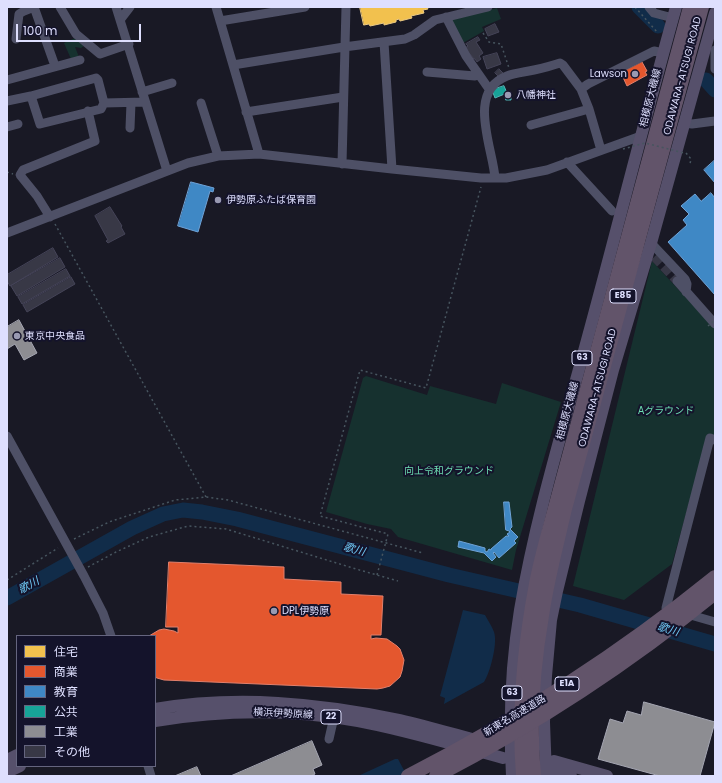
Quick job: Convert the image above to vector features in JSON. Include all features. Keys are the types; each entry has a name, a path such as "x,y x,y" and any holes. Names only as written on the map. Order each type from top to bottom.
{"highway":[{"name":"ODAWARA-ATSUGI ROAD","path":"522,776 521,719 524,668 542,585 558,496 690,7"},
{"name":"ODAWARA-ATSUGI ROAD","path":"542,585 565,509 702,7"},
{"name":"新東名高速道路","path":"408,776 448,756 576,678 636,637 715,577"},
{"name":"新東名高速道路","path":"436,776 518,730 584,689 715,593"},
{"name":"ODAWARA-ATSUGI ROAD","path":"534,776 532,714 536,664 536,615"}],"main road":[{"name":"相模原大磯線","path":"512,776 510,741 512,681 536,615 542,585 544,497 622,211 664,47 675,13"},
{"name":"相模原大磯線","path":"542,585 579,501 613,370 651,244 715,13"},
{"name":"相模原大磯線","path":"536,615 544,722 551,770"},
{"name":"横浜伊勢原線","path":"156,709 190,704 222,702 259,702 312,705 400,720 503,753 397,729 334,717 283,713 237,712 156,721"},
{"path":"7,760 16,756"},
{"path":"7,772 18,767"},
{"path":"551,770 571,776"},
{"path":"551,770 607,776"}],"street":[{"path":"16,39 19,14 34,7 55,66"},
{"path":"60,7 76,34 100,54 128,44"},
{"path":"116,7 167,171"},
{"path":"120,20 130,7"},
{"path":"216,7 259,154"},
{"path":"220,21 305,7"},
{"path":"342,164 346,7"},
{"path":"233,65 344,47 405,39 414,35 435,20 488,7"},
{"path":"649,7 654,13 675,13"},
{"path":"446,17 466,56 489,89"},
{"path":"384,42 392,170"},
{"path":"581,89 654,50 664,47"},
{"path":"715,50 715,69"},
{"path":"7,80 80,60"},
{"path":"495,178 485,125 484,107 489,89 506,76 536,73 560,63 563,65 581,89 589,109 601,150"},
{"path":"428,72 475,76 478,74"},
{"path":"7,101 96,78 98,80 104,103 101,109 40,124 31,96"},
{"path":"142,92 172,83"},
{"path":"246,112 343,97"},
{"path":"104,103 145,102"},
{"path":"130,128 131,103"},
{"path":"205,108 218,156"},
{"path":"532,122 589,109"},
{"path":"50,217 37,196 20,175 23,170 95,141 88,112"},
{"path":"685,123 696,124 715,121"},
{"path":"7,127 18,124"},
{"path":"7,233 188,163 218,156 259,154 392,170 495,178 520,176 547,170 641,136"},
{"path":"567,162 612,211"},
{"path":"651,244 685,279 687,284 686,292"},
{"path":"677,281 711,325"},
{"path":"7,436 81,570 103,614 111,635"},
{"path":"715,440 710,438 666,608 715,622"},
{"path":"329,739 334,717"}],"path":[{"path":"635,7 664,47"},
{"path":"483,33 489,42 501,44 511,75"},
{"path":"623,149 646,143 686,154 691,159 690,164"},
{"path":"377,575 388,534 320,516 360,370 426,388 482,185 482,178"},
{"path":"50,217 206,497"},
{"path":"711,325 715,320"},
{"path":"7,580 66,545 109,522 175,500 206,497 228,500 422,553"},
{"path":"81,570 149,536 188,526 226,529 398,581"}],"green space":[{"path":"497,8 501,19 482,27 484,31 463,43 451,19"},
{"path":"75,38 84,46 81,48 75,47 79,57 71,59 64,43"},
{"name":"Aグラウンド","path":"652,261 715,329 715,437 708,435 672,564 624,600 573,586"},
{"name":"向上令和グラウンド","path":"366,376 427,395 430,386 496,404 502,383 561,402 516,550 512,570 398,537 391,529 367,524 326,512 363,378"}],"water":[{"path":"463,610 485,615 495,637 493,658 484,682 444,704 445,698 440,696"},
{"path":"398,759 407,776 358,776"}],"building: 住宅":[{"path":"360,7 427,7 428,9 423,10 424,13 411,16 412,18 400,21 399,19 396,20 396,22 384,25 384,23 370,26 369,24 364,25"}],"building: 商業":[{"path":"642,62 647,71 645,72 647,75 627,86 621,73"},
{"name":"DPL伊勢原","path":"169,562 284,567 284,579 341,582 341,594 383,596 381,635 371,635 371,639 387,639 400,649 404,660 400,677 390,686 377,689 164,680 156,678 156,635 151,635 164,629 178,633 178,627 166,627"}],"building: 教育":[{"path":"715,160 715,183 704,170"},
{"path":"191,182 214,188 213,192 210,191 198,232 178,226"},
{"path":"711,193 715,198 715,295 668,242 687,225 683,220 689,214 681,206 695,194 701,201"},
{"path":"504,502 509,502 512,527 510,529 518,537 514,541 516,543 499,558 494,552 493,553 496,557 492,561 484,553 458,547 459,541 485,548 485,551 487,552 506,536 509,536 507,534 510,532 506,530"}],"building: 公共":[{"path":"504,86 507,93 495,98 492,90"},
{"path":"506,94 511,94 511,100 506,100"}],"building: 工業":[{"name":"東京中央食品","path":"19,320 37,353 24,360 15,344 7,349 7,327"},
{"path":"644,702 715,722 700,776 660,776 598,759 610,719 623,723 627,711 641,715"},
{"path":"312,741 322,765 313,769 315,774 311,776 231,776"},
{"path":"197,767 201,776 175,776"}],"building: その他":[{"path":"495,24 499,32 488,36 485,29"},
{"path":"478,37 480,40 476,42 483,53 479,56 481,59 477,62 465,48 468,46 466,44"},
{"path":"497,53 501,64 487,69 483,57"},
{"path":"499,69 504,74 500,78 495,73"},
{"path":"110,207 122,226 121,227 125,234 108,243 106,241 108,240 95,216"},
{"path":"53,248 58,257 10,286 7,281 7,275"},
{"path":"60,258 65,267 17,296 11,286"},
{"path":"66,269 70,276 22,304 18,297"},
{"path":"71,277 75,284 27,312 23,305"}],"waterway":[{"path":"639,7 658,26"},
{"path":"706,80 715,90"},
{"name":"歌川","path":"7,598 132,528 163,514 183,510 237,519 449,575 580,605 715,644"}],"tunnel":[{"path":"645,247 677,281"}],"place":[{"name":"Lawson","path":"635,74"},
{"name":"八幡神社","path":"508,95"},
{"name":"伊勢原ふたば保育園","path":"218,200"},
{"name":"東京中央食品","path":"17,336"},
{"name":"DPL伊勢原","path":"274,611"}]}
